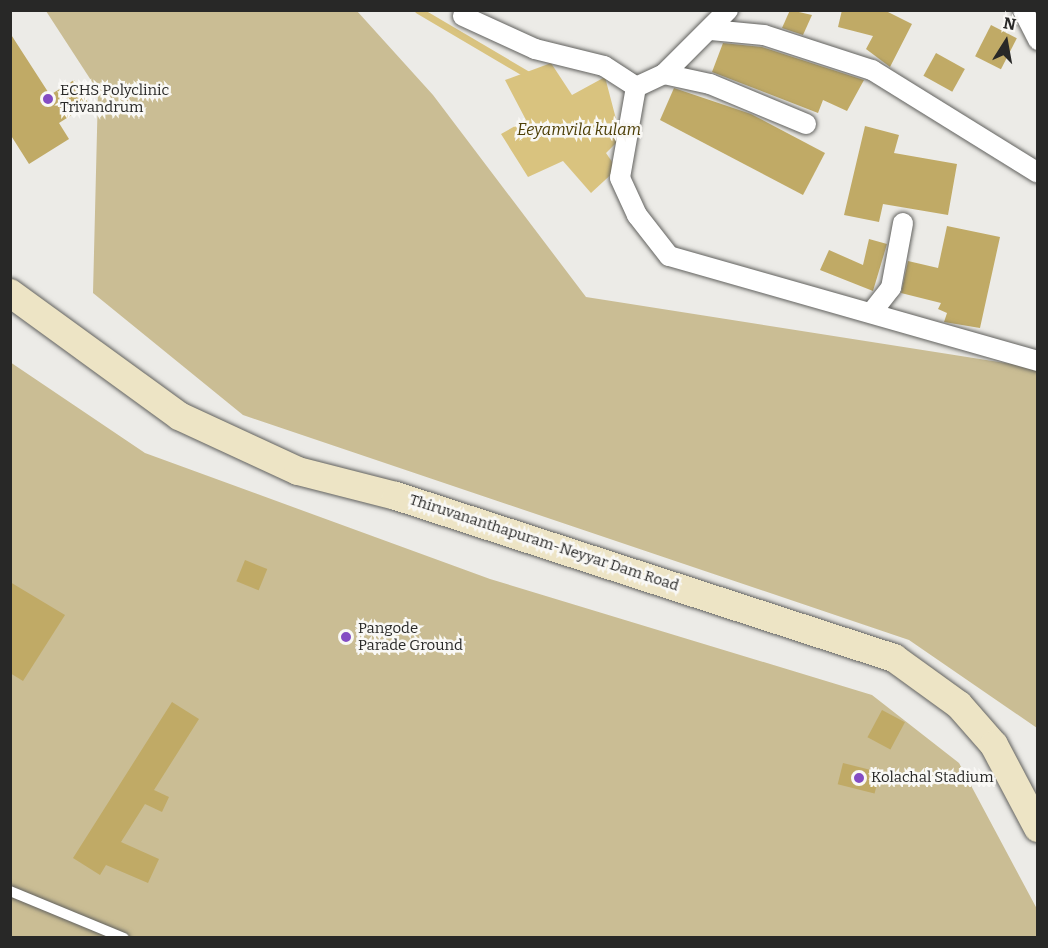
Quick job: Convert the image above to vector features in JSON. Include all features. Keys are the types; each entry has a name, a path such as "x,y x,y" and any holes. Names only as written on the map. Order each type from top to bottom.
{"main road":[{"name":"Thiruvananthapuram-Neyyar Dam Road","path":"10,293 179,416 298,471 396,496 894,658 959,705 994,746 1038,828"}],"street":[{"path":"636,87 664,74 711,30 728,10"},
{"path":"1023,10 1038,40"},
{"path":"463,16 535,49 604,66 636,87"},
{"path":"711,30 764,34 872,70 1038,173"},
{"path":"664,74 710,84 806,124"},
{"path":"636,87 620,178 637,215 669,256 1038,361"},
{"path":"872,312 891,288 903,223"}],"lane":[{"path":"10,891 124,938"}],"shaded area":[{"path":"46,11 357,11 433,95 586,297 1037,368 1037,728 909,640 243,415 93,293 98,91"},
{"name":"Pangode Parade Ground","path":"10,362 145,453 490,579 872,695 959,763 1037,909 1037,937 11,937"}],"water":[{"name":"Eeyamvila kulam","path":"551,63 572,95 605,77 621,138 606,153 617,169 591,193 563,161 528,177 501,134 526,120 505,80"}],"building":[{"path":"790,10 812,15 803,35 782,28"},
{"path":"842,10 884,10 912,24 890,67 866,49 873,36 838,27"},
{"path":"991,25 1017,38 1001,69 975,56"},
{"name":"ECHS Polyclinic Trivandrum","path":"10,33 50,95 74,80 89,104 59,123 69,139 29,164 10,134"},
{"path":"723,43 762,47 864,80 847,111 823,100 818,113 712,72"},
{"path":"936,53 965,69 952,92 923,76"},
{"path":"674,88 751,114 825,153 803,195 660,120"},
{"path":"865,126 899,135 894,153 957,164 948,215 883,204 879,222 844,215"},
{"path":"947,226 1000,237 980,328 944,322 947,313 938,309 941,303 901,293 908,261 938,268"},
{"path":"869,239 887,244 873,291 820,270 829,250 863,265"},
{"path":"245,560 267,569 259,590 236,581"},
{"path":"10,582 65,615 23,681 10,673"},
{"path":"172,702 199,719 154,790 169,797 162,812 145,804 121,842 159,859 148,883 106,865 100,875 73,858"},
{"path":"882,710 905,722 890,750 867,737"},
{"name":"Kolachal Stadium","path":"843,763 880,772 875,794 838,784"}],"waterway":[{"path":"418,10 530,76"}],"place":[{"name":"ECHS Polyclinic Trivandrum","path":"48,99"},
{"name":"Pangode Parade Ground","path":"346,637"},
{"name":"Kolachal Stadium","path":"859,778"}]}
